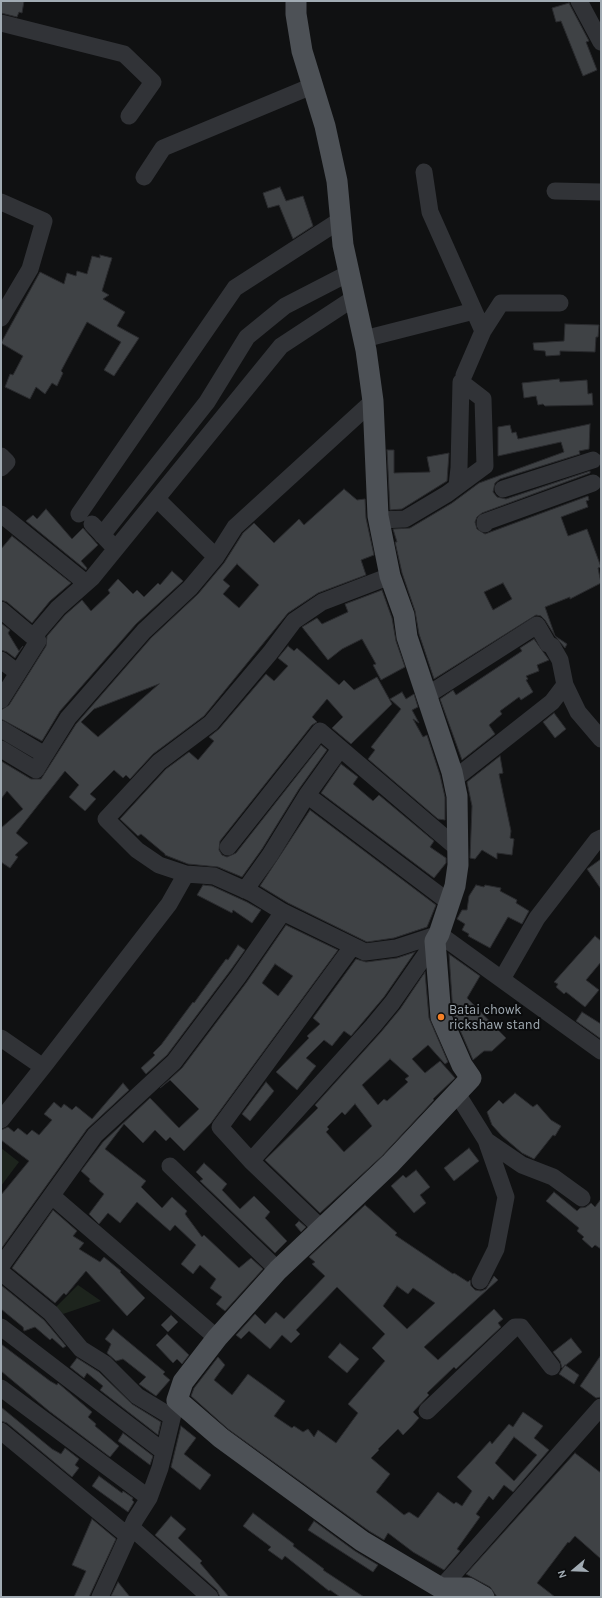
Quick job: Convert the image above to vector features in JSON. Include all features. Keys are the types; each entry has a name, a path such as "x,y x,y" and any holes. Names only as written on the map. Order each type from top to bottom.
{"main road":[{"path":"296,1 296,14 302,51 326,126 337,181 342,219 343,246 364,339 373,401 379,520 390,576 404,615 407,637 454,780 457,796 458,865 450,903 437,937 441,1017 462,1065 470,1078 390,1164 278,1270 217,1338 183,1382 175,1408 221,1438 362,1541 441,1588 468,1588 484,1597"}],"street":[{"path":"578,1 601,42"},
{"path":"2,25 124,54 153,82 130,116"},
{"path":"144,177 163,148 312,86"},
{"path":"424,172 430,212 483,331"},
{"path":"555,191 601,192"},
{"path":"1,202 44,221 30,270 1,318"},
{"path":"79,514 235,288 342,219"},
{"path":"115,550 97,530 207,402 247,337 284,306 349,273"},
{"path":"38,642 35,635 58,608 86,583 115,550 281,346 354,298"},
{"path":"464,376 483,331 501,303 560,303"},
{"path":"364,339 474,311"},
{"path":"379,520 405,519 447,494 485,466 483,399 461,382 459,468 457,486"},
{"path":"1,749 36,770 68,718 125,652 190,588 216,557 235,527 373,401"},
{"path":"1,456 8,462 1,468"},
{"path":"503,489 593,460"},
{"path":"485,524 485,522 593,483"},
{"path":"157,499 216,557"},
{"path":"1,514 86,583"},
{"path":"390,576 322,602 294,621 270,653 211,723 159,762 106,820 137,850 159,864 186,874 214,876 245,890 283,912 352,947 365,952 396,948 437,937 502,979 601,1051"},
{"path":"1,610 38,642"},
{"path":"426,696 537,625 548,644 552,646 560,660 565,685 578,712 601,739"},
{"path":"1,700 38,642"},
{"path":"1,660 18,673"},
{"path":"454,780 552,702 565,685"},
{"path":"1,729 45,755"},
{"path":"228,847 320,731 457,848"},
{"path":"245,890 270,855 307,795 340,749"},
{"path":"307,795 450,903"},
{"path":"502,979 537,918 597,840 601,838"},
{"path":"1,1120 169,904 186,874"},
{"path":"1,1266 95,1135 174,1062 283,912"},
{"path":"251,1161 373,1026 392,1003 437,937"},
{"path":"322,1229 251,1161 220,1127 352,947"},
{"path":"1,1038 43,1067"},
{"path":"456,1092 487,1141 506,1196 496,1249 480,1281"},
{"path":"487,1141 522,1165 553,1177 582,1198"},
{"path":"170,1166 278,1270"},
{"path":"52,1196 217,1338"},
{"path":"1,1272 51,1312 81,1349 105,1364 137,1396 175,1408 160,1468 148,1498 130,1532 100,1597"},
{"path":"1,1326 164,1452"},
{"path":"427,1411 515,1327 521,1327 552,1367"},
{"path":"1,1388 148,1498"},
{"path":"441,1588 601,1407"},
{"path":"1,1431 210,1597"}],"shaded area":[{"path":"1,1148 19,1162 1,1186"},
{"path":"78,1285 101,1301 63,1314 55,1308"}],"building":[{"path":"1,1 24,1 22,13 19,12 17,17 1,13"},
{"path":"569,3 589,41 586,42 597,70 583,76 561,21 556,22 552,8"},
{"path":"280,187 286,201 303,196 313,226 293,239 279,205 268,208 263,193"},
{"path":"100,255 112,258 102,291 109,295 103,299 125,312 117,326 139,338 114,376 104,370 121,342 87,322 61,371 63,373 57,386 52,383 45,394 36,387 30,399 5,387 10,374 13,375 23,356 1,343 40,272 64,284 67,273 76,276 77,271 87,274 92,256 100,258"},
{"path":"565,324 599,325 598,337 596,337 595,352 560,351 560,355 546,356 545,351 534,350 533,343 564,341"},
{"path":"559,379 560,382 587,380 588,394 592,393 593,405 545,406 543,404 538,405 536,396 524,398 522,383"},
{"path":"590,424 589,449 579,451 580,454 500,479 495,483 493,492 497,497 506,499 590,471 590,473 482,513 477,517 475,522 477,529 485,534 588,496 589,500 586,501 588,507 561,517 568,536 587,529 601,567 598,568 601,583 570,599 570,597 545,607 555,636 545,620 541,616 536,615 434,679 419,634 415,611 402,573 395,542 397,542 393,529 410,528 452,503 479,483 564,452 561,442 498,456 498,427 510,425 512,433 516,432 518,439","holes":["503,583 512,599 493,610 484,592"]},
{"path":"387,450 394,450 394,473 430,472 427,457 449,453 447,481 402,509 390,510"},
{"path":"344,489 357,500 365,499 366,518 374,555 361,560 366,575 318,593 288,613 204,716 153,754 130,779 126,775 123,778 114,770 90,794 96,799 85,811 69,797 79,785 65,771 16,833 28,843 15,855 18,857 10,868 1,862 1,828 23,809 7,791 1,799 1,761 31,779 41,779 76,724 151,638 198,594 224,563 243,533 254,523 274,543 299,519 304,525","holes":["237,564 259,585 239,608 223,594 230,586 223,580","159,684 98,737 81,722 94,709"]},
{"path":"46,509 72,539 83,528 98,545 81,561 87,568 86,570 26,521 33,515 37,519"},
{"path":"12,536 71,583 50,601 32,623 7,602 1,600 1,549"},
{"path":"172,571 183,581 136,624 60,711 42,741 1,719 1,710 9,705 46,646 47,636 65,615 82,600 91,611 110,593 108,590 118,579 133,594 137,590 144,597 158,583 160,585"},
{"path":"382,590 392,618 396,641 405,667 381,680 373,665 376,664 362,639 342,649 328,660 302,627 317,618 322,624 348,612 345,604"},
{"path":"1,623 10,630 8,633 19,651 23,646 15,658 7,652 1,650"},
{"path":"555,636 567,644 565,648"},
{"path":"534,639 549,660 537,665 539,671 526,676 528,679 526,680 533,692 521,700 519,697 500,711 502,714 489,725 495,734 462,760 440,699 453,690 456,695 522,651 520,648"},
{"path":"288,646 294,651 297,648 339,685 344,680 354,690 377,677 392,704 351,744 332,728 343,717 327,699 312,717 317,722 312,725 220,841 219,850 222,855 227,857 236,853 321,745 327,750 299,789 262,849 242,877 218,867 188,864 165,855 141,834 138,836 120,819 166,769 189,752 198,760 214,741 209,737 219,729 266,674 274,681 288,666 278,658"},
{"path":"402,692 406,699 414,694 418,707 412,710 419,723 413,719 423,737 427,735 440,775 445,797 445,820 438,819 368,759 375,750 371,747 401,709 390,699"},
{"path":"554,713 566,729 555,738 543,722"},
{"path":"500,756 503,773 499,774 511,831 510,838 514,839 512,855 497,853 497,859 482,850 475,859 470,858 472,806 467,782"},
{"path":"341,764 358,777 353,784 373,801 379,795 434,841 430,847 446,858 446,863 434,878 321,793"},
{"path":"310,810 436,905 427,927 394,938 367,942 288,903 260,886"},
{"path":"601,859 601,889 587,869"},
{"path":"203,885 212,886 261,910 252,923 233,910 232,913 197,895"},
{"path":"476,885 501,888 500,891 517,900 516,903 529,911 522,924 508,917 490,948 468,936 469,934 462,930 465,924 457,919 462,910 467,910 469,896"},
{"path":"286,925 338,950 211,1123 184,1151 170,1137 166,1141 155,1130 143,1143 124,1124 105,1149 146,1181 141,1187 162,1208 172,1197 187,1211 185,1214 202,1237 204,1235 239,1268 251,1258 263,1269 225,1311 216,1304 222,1297 210,1288 216,1279 200,1265 193,1274 181,1264 196,1245 175,1225 170,1231 137,1202 120,1223 108,1213 99,1224 89,1214 104,1194 89,1181 90,1179 81,1171 103,1142 150,1098 179,1128 199,1109 170,1080 160,1088 182,1068 246,983","holes":["275,964 293,976 278,996 262,983"]},
{"path":"595,936 601,941 601,962 586,980 599,990 585,1007 566,992 564,994 556,987 558,984 554,982"},
{"path":"238,945 245,950 167,1055 146,1074 141,1068 155,1055 153,1053 161,1045 193,1002 194,1003 226,959 228,960"},
{"path":"415,952 384,997 351,1036 344,1031 332,1046 324,1040 306,1058 316,1066 297,1090 276,1072 309,1038 307,1036 320,1024 313,1018 356,959 366,962 397,958"},
{"path":"449,954 480,976 467,998 506,1038 492,1051 484,1051 473,1060 453,1014"},
{"path":"425,972 429,1018 448,1062 445,1064 428,1045 412,1059 425,1073 440,1061 455,1078 433,1099 434,1100 382,1156 320,1213 265,1160 318,1108 315,1105 400,1009","holes":["390,1059 409,1076 405,1079 408,1082 387,1101 384,1099 378,1105 362,1085","355,1104 372,1126 344,1152 326,1132 329,1129 327,1127 342,1112 345,1115"]},
{"path":"582,1012 601,1024 601,1039 576,1021"},
{"path":"266,1082 274,1091 250,1121 242,1114"},
{"path":"123,1083 129,1090 87,1129 1,1249 1,1195 29,1161 1,1140 1,1130 8,1127 14,1132 18,1128 27,1135 32,1130 39,1135 52,1120 44,1114 54,1102 61,1108 64,1104 72,1110 76,1106 92,1119"},
{"path":"515,1093 533,1107 537,1104 551,1120 561,1126 555,1136 553,1135 534,1159 522,1153 502,1136 492,1125 487,1112 499,1100 503,1104"},
{"path":"469,1148 479,1161 454,1181 444,1168"},
{"path":"204,1163 227,1184 222,1190 240,1209 254,1196 270,1212 265,1218 287,1241 275,1253 200,1181 203,1179 196,1172"},
{"path":"416,1170 430,1187 420,1195 426,1203 414,1213 391,1186 403,1175 406,1178"},
{"path":"554,1192 577,1211 591,1203 595,1207 601,1199 601,1249 595,1245 592,1248 582,1239 584,1237 577,1231 579,1228 546,1201"},
{"path":"365,1205 397,1233 395,1235 453,1274 454,1273 468,1282 470,1280 471,1286 475,1290 481,1291 486,1289 494,1276 498,1280 424,1347 438,1360 494,1309 503,1319 498,1323 501,1327 456,1369 454,1367 427,1393 429,1395 413,1412 419,1418 412,1426 403,1435 398,1429 371,1458 390,1474 376,1492 404,1515 409,1512 418,1518 438,1492 454,1504 456,1502 462,1506 472,1491 457,1477 490,1441 492,1444 509,1424 513,1427 523,1412 543,1426 534,1438 549,1450 513,1492 504,1485 493,1500 489,1496 476,1514 480,1517 457,1549 460,1551 444,1570 413,1552 388,1533 384,1540 369,1531 228,1429 191,1396 194,1388 218,1357 225,1365 214,1380 232,1395 248,1374 285,1401 274,1416 292,1428 294,1426 303,1432 308,1429 314,1437 318,1430 336,1443 358,1413 348,1404 385,1361 372,1348 385,1334 337,1287 296,1330 300,1334 291,1343 282,1335 270,1349 249,1331 241,1339 236,1335 255,1314 265,1324 276,1312 284,1319 325,1276 312,1264 315,1262 309,1257","holes":["397,1286 408,1294 413,1288 435,1303 407,1329 383,1306","514,1437 537,1455 514,1481 495,1463"]},
{"path":"53,1210 77,1231 73,1236 84,1243 79,1249 100,1262 104,1257 121,1271 120,1272 145,1298 127,1316 86,1271 66,1295 64,1293 55,1303 12,1268"},
{"path":"299,1221 306,1227 301,1232 295,1225"},
{"path":"1,1285 44,1320 66,1346 63,1348 52,1338 50,1340 35,1327 24,1331 23,1327 1,1309"},
{"path":"171,1315 178,1322 168,1332 161,1325"},
{"path":"113,1329 165,1372 163,1374 170,1380 156,1396 139,1384 146,1377 123,1359 116,1361 107,1353 111,1344 105,1339"},
{"path":"167,1334 189,1355 182,1364 177,1359 173,1363 156,1345"},
{"path":"571,1338 582,1352 562,1368 560,1361 553,1352"},
{"path":"340,1343 359,1359 347,1373 328,1357"},
{"path":"1,1344 50,1381 57,1385 58,1383 92,1412 88,1417 96,1424 95,1426 119,1446 110,1457 49,1411 1,1371"},
{"path":"601,1355 601,1397 596,1398 580,1386"},
{"path":"77,1358 99,1372 132,1404 161,1422 158,1435 100,1390 103,1386 87,1373 84,1378 70,1367"},
{"path":"565,1365 579,1375 574,1384 559,1374"},
{"path":"1,1407 52,1449 61,1454 65,1448 79,1459 75,1465 79,1468 72,1477 7,1423 1,1421"},
{"path":"181,1426 196,1438 184,1454 211,1475 200,1490 171,1467"},
{"path":"123,1433 153,1456 150,1465 118,1441"},
{"path":"575,1453 601,1473 601,1559 575,1536 569,1543 568,1542 537,1583 555,1597 497,1597 490,1587 466,1574"},
{"path":"99,1476 122,1493 123,1491 133,1498 132,1500 134,1502 128,1512 92,1486"},
{"path":"253,1513 294,1544 293,1546 324,1569 323,1570 364,1597 340,1597 330,1590 329,1591 285,1556 282,1560 268,1550 271,1547 243,1526"},
{"path":"171,1516 186,1529 178,1538 202,1561 200,1563 229,1597 220,1597 217,1590 155,1535"},
{"path":"92,1519 116,1539 89,1597 74,1597 86,1571 72,1565"},
{"path":"314,1521 355,1551 378,1565 373,1572 308,1530"},
{"path":"118,1582 130,1597 111,1596"}],"place":[{"name":"Batai chowk rickshaw stand","path":"441,1017"}]}
